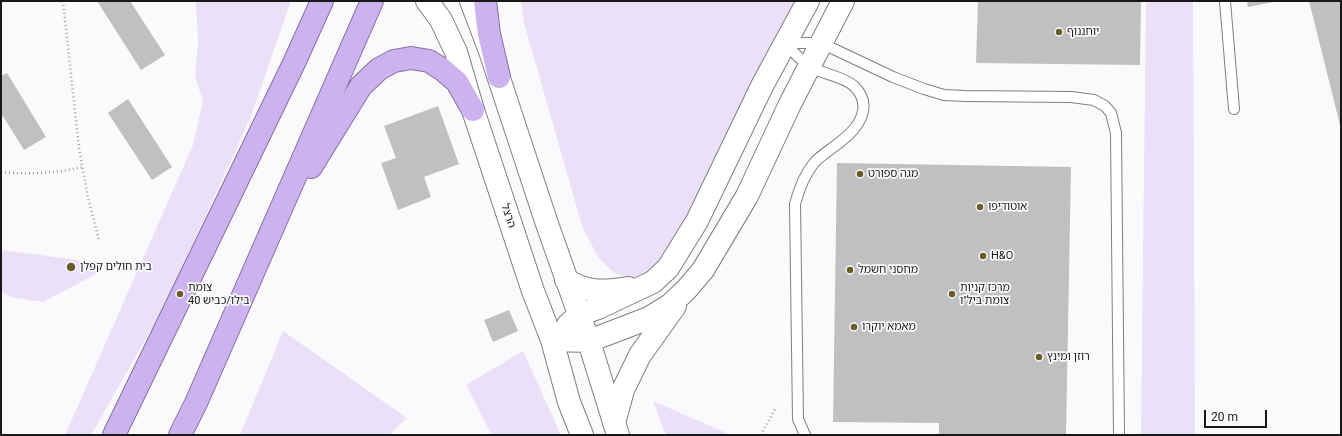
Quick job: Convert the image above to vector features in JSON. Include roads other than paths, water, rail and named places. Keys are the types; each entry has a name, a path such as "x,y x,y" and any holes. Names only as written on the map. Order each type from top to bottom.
{"highway":[{"path":"294,63 305,1"},
{"path":"114,435 294,63 322,1"},
{"path":"180,435 196,403 372,1"},
{"path":"485,1 489,34 499,77"},
{"path":"270,234 361,86 379,69 394,61 411,58 429,61 457,82 473,110"}],"street":[{"name":"הרצל","path":"427,1 441,20 456,52 473,110 533,291 552,340 569,402 582,435"},
{"path":"471,1 499,77 578,315 589,341 616,430"},
{"path":"552,340 578,315 598,308 652,282 668,268 697,221 762,86 808,1"},
{"path":"616,430 623,390 640,355 686,290 703,270 747,196 809,66 843,1"},
{"path":"566,280 581,288 592,291 623,289 652,282"},
{"path":"552,340 589,341 649,318 670,305 686,290"}],"lane":[{"path":"1225,1 1234,109"},
{"path":"784,43 821,43 893,77 944,95 1071,97 1094,100 1104,106 1111,113 1116,133 1119,435"},
{"path":"784,43 809,66 852,84 861,96 864,112 851,132 815,162 805,175 795,204 798,419 804,435"}],"place":[{"name":"יוחננוף","path":"1059,32"},
{"name":"מגה ספורט","path":"860,174"},
{"name":"אוטודיפו","path":"980,207"},
{"name":"H&O","path":"983,256"},
{"name":"בית חולים קפלן","path":"71,267"},
{"name":"מחסני חשמל","path":"850,270"},
{"name":"צומת בילו/כביש 40","path":"180,294"},
{"name":"מרכז קניות צומת ביל\"ו","path":"952,294"},
{"name":"מאמא יוקרו","path":"854,327"},
{"name":"רוזן ומינץ","path":"1039,357"}]}
